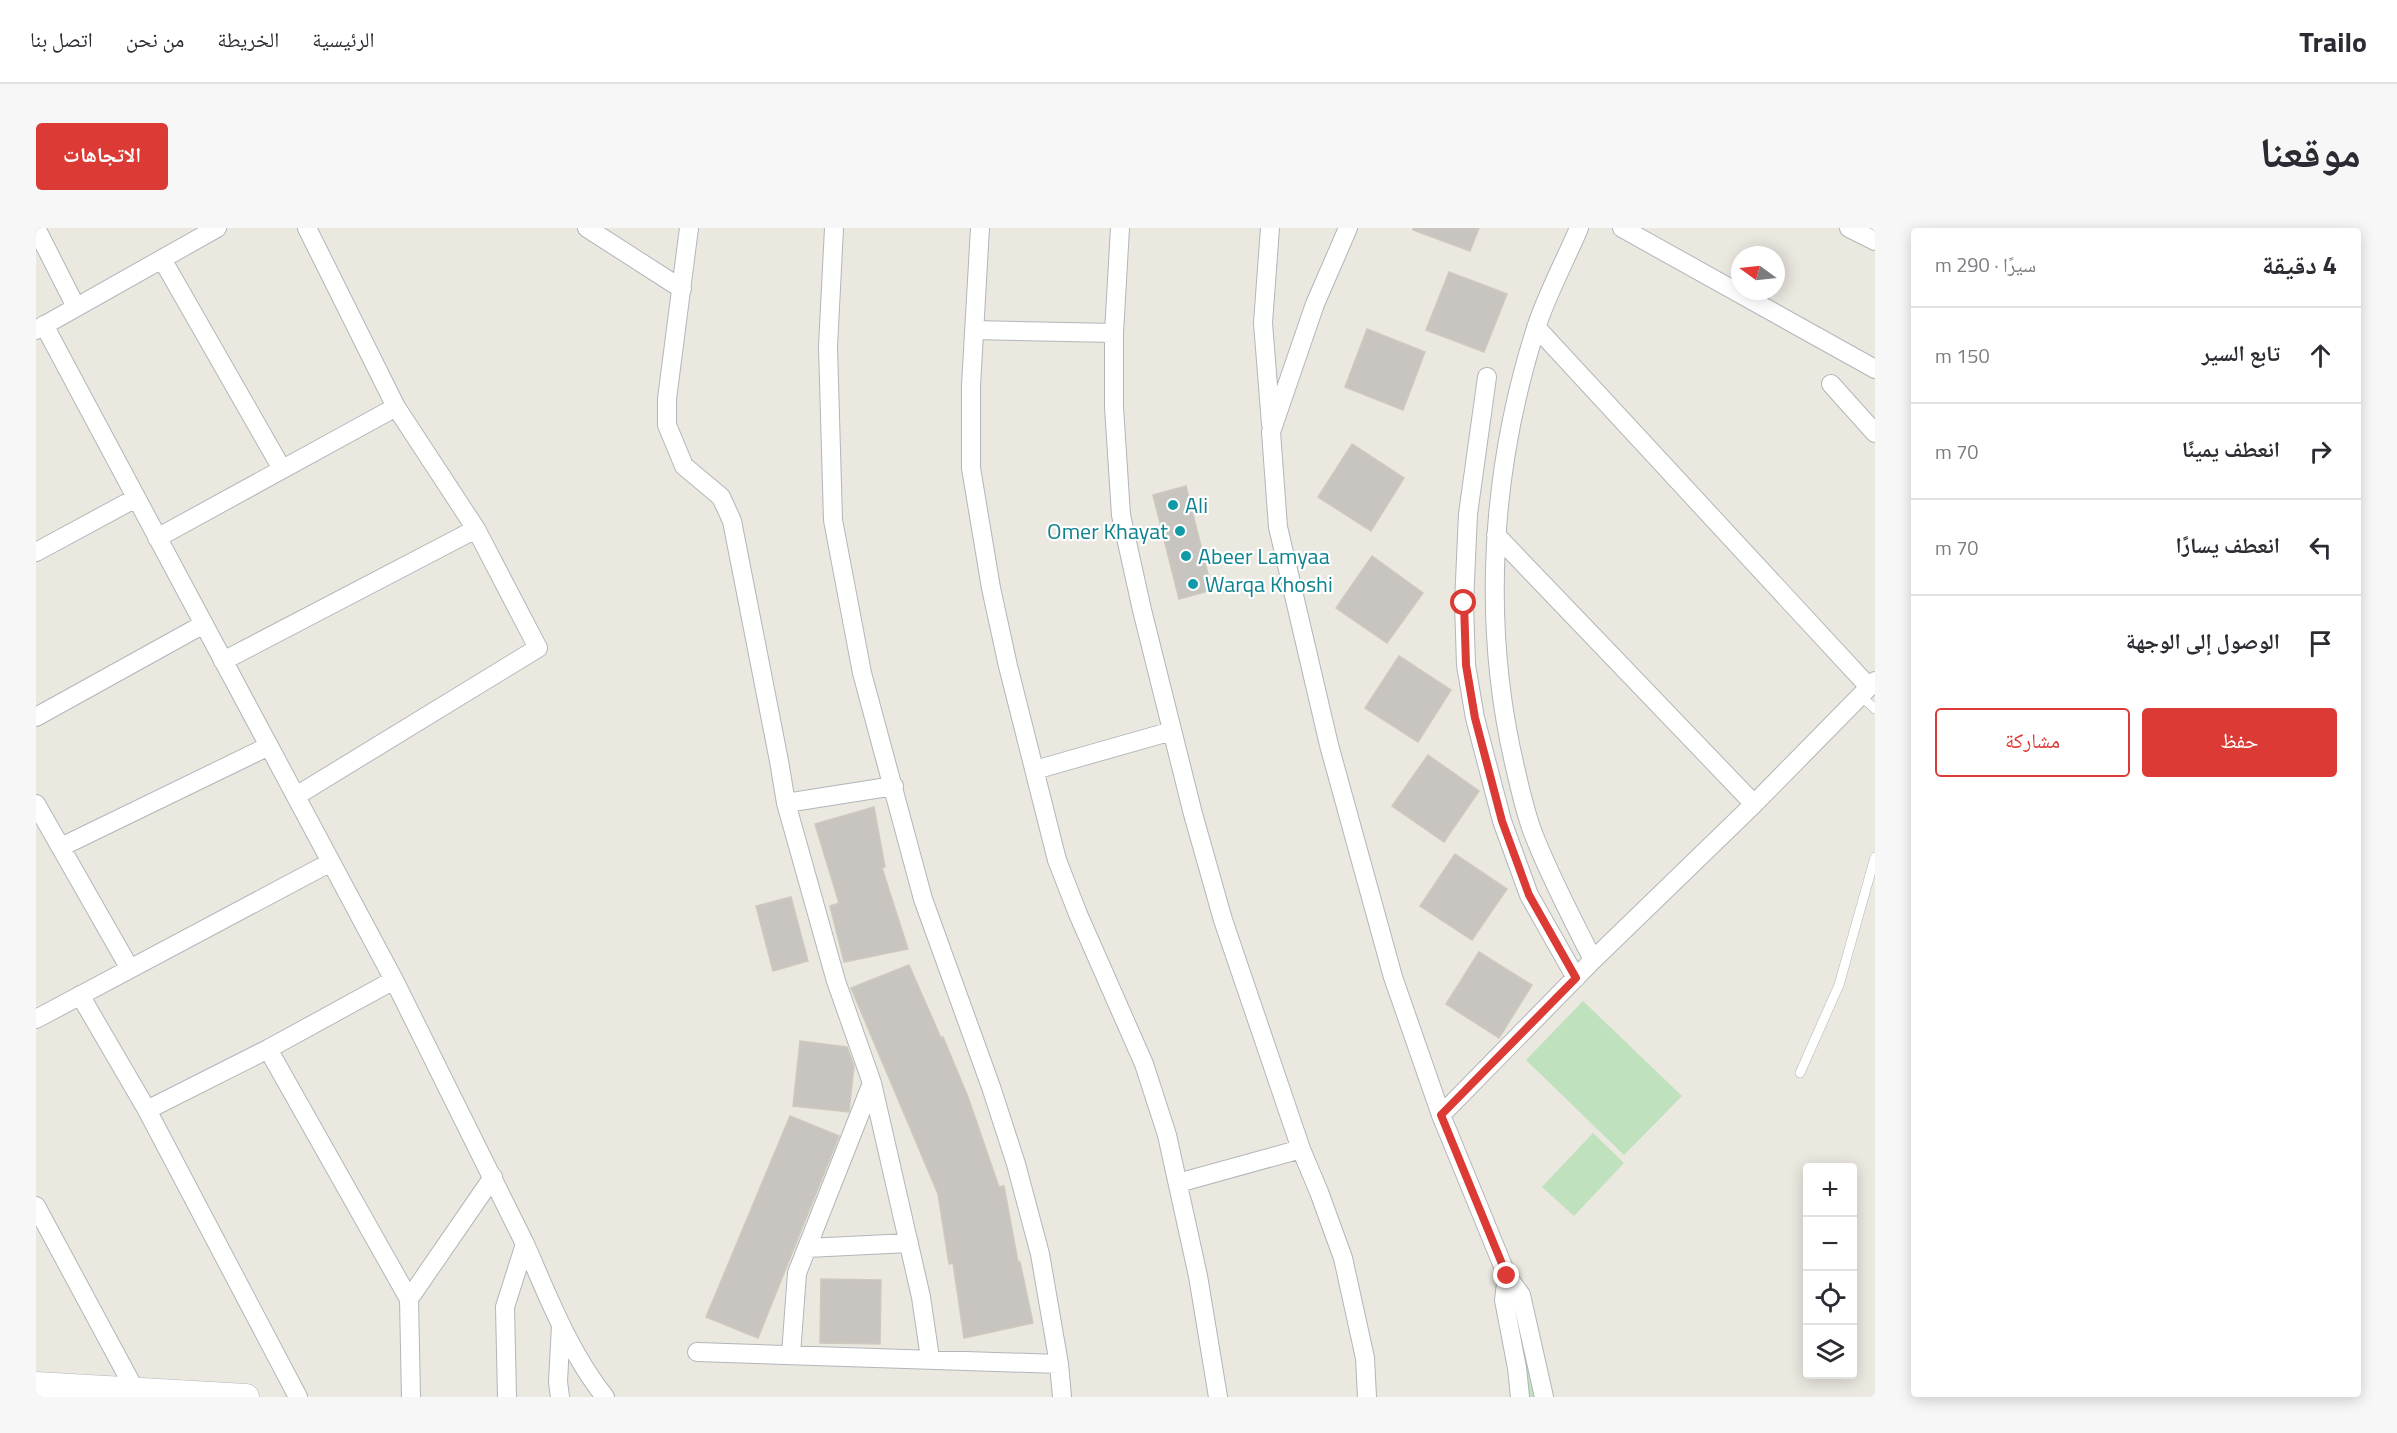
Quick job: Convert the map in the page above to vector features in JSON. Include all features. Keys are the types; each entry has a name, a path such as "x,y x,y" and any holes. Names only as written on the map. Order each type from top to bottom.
{"street":[{"path":"36,228 76,308"},
{"path":"217,228 40,328 136,498 394,980 493,1177 561,1325 605,1397"},
{"path":"296,796 538,648 476,529 396,406 307,228"},
{"path":"586,228 682,289"},
{"path":"689,228 667,399 667,425 684,466 721,497 732,521 780,761 786,803 836,981 872,1083 921,1297 930,1358"},
{"path":"834,228 828,347 833,520 862,673 923,899 991,1087 1016,1164 1040,1254 1059,1364 1062,1397"},
{"path":"980,228 971,386 971,468 1003,644 1057,860 1078,914 1144,1064 1167,1135 1198,1276 1218,1397"},
{"path":"1120,228 1114,333 1114,418 1121,514 1172,731 1223,920 1301,1149 1342,1258 1365,1358 1367,1397"},
{"path":"1270,228 1263,323 1278,527 1329,746 1393,976 1441,1115 1507,1276 1521,1295 1544,1397"},
{"path":"1271,432 1315,304 1348,228"},
{"path":"1579,228 1536,327 1510,427 1496,535 1496,652 1508,738 1533,831 1593,960"},
{"path":"1622,228 1875,369"},
{"path":"1850,228 1875,241"},
{"path":"162,259 282,469"},
{"path":"1441,1115 1593,960 1754,804 1868,688 1536,327"},
{"path":"974,330 1114,333"},
{"path":"1487,376 1468,514 1464,603 1466,665 1475,718 1502,821 1529,895 1576,978"},
{"path":"1831,384 1875,433"},
{"path":"157,538 396,406"},
{"path":"36,552 136,498"},
{"path":"223,660 476,529"},
{"path":"1496,535 1754,804"},
{"path":"36,717 204,624"},
{"path":"1035,770 1172,731"},
{"path":"61,847 269,746"},
{"path":"786,803 894,786"},
{"path":"38,813 61,847 130,969"},
{"path":"36,1019 331,862"},
{"path":"147,1110 268,1049 394,980"},
{"path":"80,995 147,1110 298,1397"},
{"path":"268,1049 409,1299 411,1397"},
{"path":"791,1354 797,1273 872,1083"},
{"path":"1178,1183 1301,1149"},
{"path":"409,1299 493,1177"},
{"path":"36,1206 135,1390"},
{"path":"507,1397 505,1307 525,1244"},
{"path":"807,1248 909,1244"},
{"path":"1507,1276 1504,1300 1520,1397"},
{"path":"560,1397 558,1382 561,1325"},
{"path":"697,1352 1059,1364"},
{"path":"36,1385 94,1392 135,1390 246,1397"}],"lane":[{"path":"1868,688 1875,709"},
{"path":"1800,1073 1839,985 1875,856"}],"green space":[{"path":"1583,1001 1682,1096 1624,1155 1526,1060"},
{"path":"1593,1133 1624,1163 1574,1216 1542,1187"},
{"path":"1519,1322 1535,1397 1529,1397"}],"building":[{"path":"1413,228 1479,228 1470,251 1413,230"},
{"path":"1449,272 1507,294 1484,352 1426,330"},
{"path":"1367,329 1425,352 1403,410 1345,387"},
{"path":"1352,444 1404,478 1371,531 1318,497"},
{"path":"1186,486 1212,590 1179,599 1153,495"},
{"path":"1372,556 1423,593 1387,643 1336,608"},
{"path":"1399,656 1451,690 1418,742 1365,708"},
{"path":"1428,755 1479,791 1444,842 1392,806"},
{"path":"874,807 885,867 882,868 908,949 844,962 830,906 839,903 815,824"},
{"path":"1455,854 1507,889 1472,940 1420,906"},
{"path":"791,897 808,961 773,971 756,906"},
{"path":"1479,952 1532,985 1499,1038 1446,1004"},
{"path":"909,965 968,1097 999,1187 1004,1186 1018,1262 1020,1262 1033,1323 964,1338 953,1263 949,1264 938,1194 851,988"},
{"path":"800,1041 847,1047 854,1066 849,1112 793,1106"},
{"path":"790,1116 839,1136 758,1338 706,1317"},
{"path":"821,1279 881,1280 880,1344 820,1343"}],"place":[{"name":"Ali","path":"1173,505"},
{"name":"Omer Khayat","path":"1180,531"},
{"name":"Abeer Lamyaa","path":"1186,556"},
{"name":"Warqa Khoshi","path":"1193,584"}],"route":[{"path":"1464,603 1466,665 1475,718 1502,821 1529,895 1576,978 1441,1115 1507,1276"}]}
